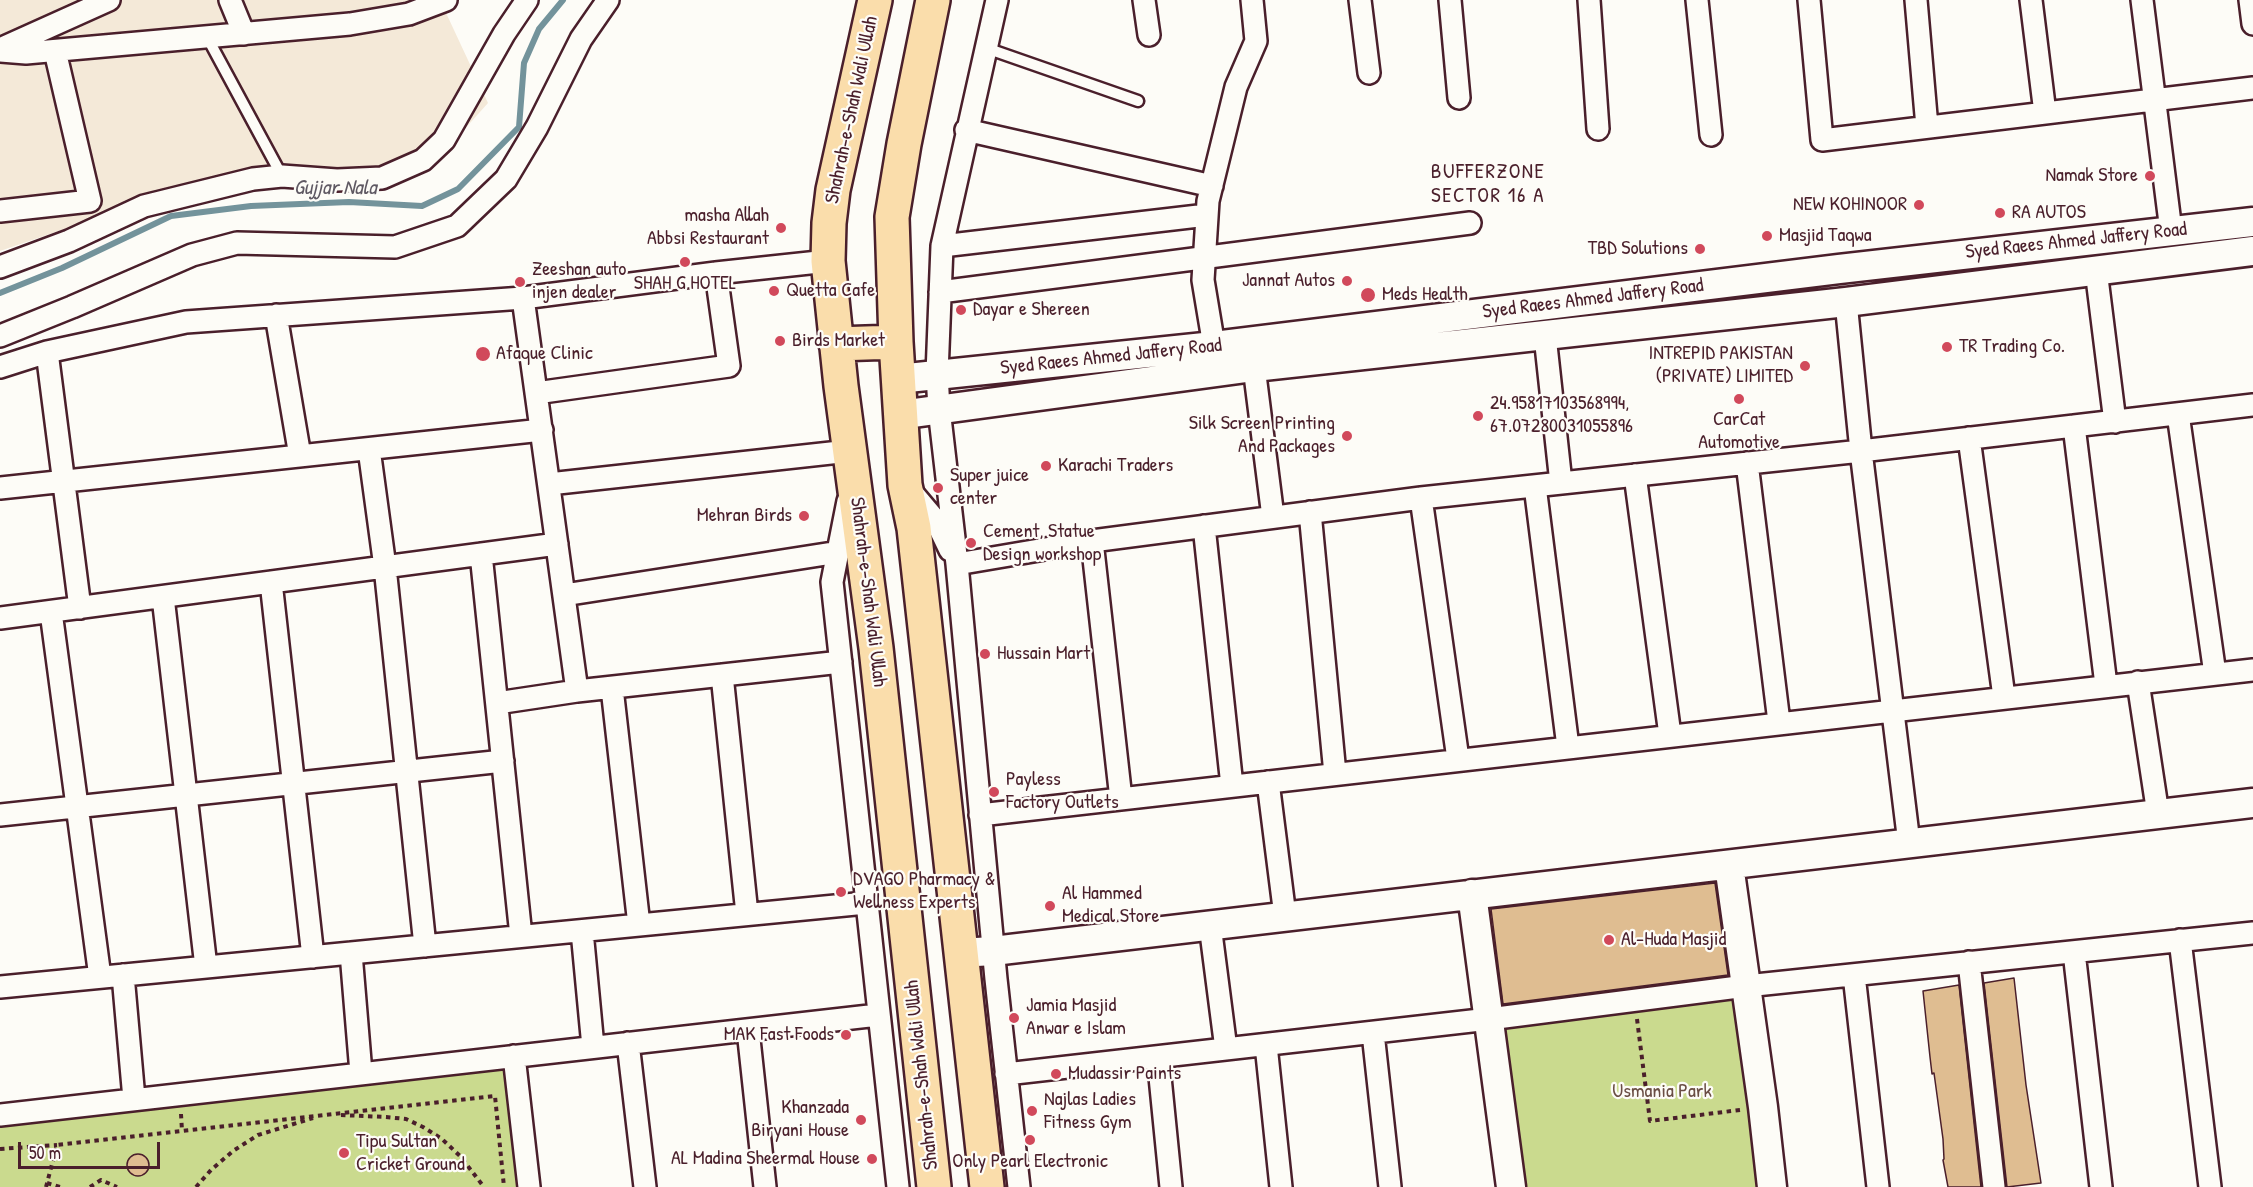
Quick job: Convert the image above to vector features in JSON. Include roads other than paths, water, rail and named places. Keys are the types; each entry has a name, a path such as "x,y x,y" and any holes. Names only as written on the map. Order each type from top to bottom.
{"main road":[{"name":"Shahrah-e-Shah Wali Ullah","path":"875,0 833,190 828,261 836,344 876,648 934,1187"},
{"path":"933,0 892,217 899,415 905,484 914,528 987,1187"},
{"name":"Syed Raees Ahmed Jaffery Road","path":"898,379 1214,346 2117,236 2253,222"},
{"path":"2154,263 2145,256 2143,244 2162,232"},
{"path":"2117,236 2127,240 2133,249 2132,259 2124,266"},
{"name":"Syed Raees Ahmed Jaffery Road","path":"899,415 1254,367 1846,302 2124,266 2253,252"},
{"path":"836,344 896,342"},
{"path":"960,953 993,951 2253,803"},
{"path":"1729,865 1772,1187"},
{"path":"1472,894 1511,1187"}],"street":[{"path":"0,50 109,0"},
{"path":"230,0 244,34"},
{"path":"0,50 26,53 54,51 350,24 409,14 446,0"},
{"path":"0,267 69,240 144,206 253,179 282,176 337,180 382,178 423,160 444,140 504,34 527,0"},
{"path":"0,336 192,255 237,243 395,247 457,226 506,179 537,127 581,39 608,0"},
{"path":"997,0 966,130 942,246 937,374 993,951 1019,1187"},
{"path":"1144,0 1149,35"},
{"path":"1214,346 1203,280 1207,216 1236,87 1256,40 1252,0"},
{"path":"1360,0 1369,74"},
{"path":"1450,0 1459,98"},
{"path":"1589,0 1598,129"},
{"path":"1697,0 1711,135"},
{"path":"1809,0 1822,140 2253,87"},
{"path":"1916,0 1927,128"},
{"path":"2031,0 2045,113"},
{"path":"2142,0 2155,100 2162,232"},
{"path":"2250,0 2253,24"},
{"path":"0,211 90,201 54,51"},
{"path":"966,130 1212,186"},
{"path":"942,246 1207,216"},
{"path":"940,292 1470,223"},
{"path":"0,367 47,352 186,322 523,298 828,261"},
{"path":"2096,270 2115,422"},
{"path":"536,393 729,366 716,273"},
{"path":"523,298 577,692"},
{"path":"1846,302 1861,451 1909,843"},
{"path":"276,315 300,456"},
{"path":"1545,336 1562,483"},
{"path":"47,352 80,608"},
{"path":"1254,367 1273,517"},
{"path":"957,564 1092,541 1420,498 1861,451 2253,405"},
{"path":"2178,414 2214,674"},
{"path":"2074,426 2106,685"},
{"path":"0,488 542,430"},
{"path":"1969,438 2004,697"},
{"path":"369,448 385,567 425,946"},
{"path":"549,484 851,462 839,552 832,582 898,1187"},
{"path":"1747,463 1779,722"},
{"path":"1635,475 1670,735"},
{"path":"905,484 936,521 957,564"},
{"path":"1534,486 1568,747"},
{"path":"1420,498 1458,759"},
{"path":"1310,512 1335,774"},
{"path":"1204,526 1232,786"},
{"path":"1092,541 1121,799"},
{"path":"0,618 557,544"},
{"path":"564,595 839,552"},
{"path":"481,554 521,936"},
{"path":"271,582 313,957"},
{"path":"163,597 206,967"},
{"path":"51,612 100,977"},
{"path":"497,703 841,662"},
{"path":"980,815 1892,709 2253,670"},
{"path":"722,675 747,914"},
{"path":"2138,682 2157,814"},
{"path":"612,688 639,925"},
{"path":"0,815 502,761"},
{"path":"1268,782 1285,916"},
{"path":"0,987 866,903"},
{"path":"1210,925 1226,1049"},
{"path":"582,930 593,1047"},
{"path":"1006,1074 1372,1033 1746,986 2253,933"},
{"path":"2180,940 2211,1187"},
{"path":"2074,952 2101,1187"},
{"path":"351,953 361,1073"},
{"path":"1969,963 1994,1187"},
{"path":"123,975 134,1099"},
{"path":"1854,975 1878,1187"},
{"path":"0,1114 878,1015"},
{"path":"748,1030 765,1187"},
{"path":"1372,1033 1390,1187"},
{"path":"628,1043 645,1187"},
{"path":"1266,1045 1281,1187"},
{"path":"514,1056 529,1187"},
{"path":"1158,1057 1171,1187"},
{"path":"980,1128 1012,1124"}],"lane":[{"path":"207,37 282,176"},
{"path":"986,48 1138,101"}],"waterway":[{"name":"Gujjar Nala","path":"0,293 62,268 171,216 251,206 349,202 422,206 458,189 519,127 524,63 539,29 563,0"}],"place":[{"name":"Namak Store","path":"2150,176"},
{"name":"NEW KOHINOOR","path":"1919,205"},
{"name":"RA AUTOS","path":"2000,213"},
{"name":"masha Allah Abbsi Restaurant","path":"781,228"},
{"name":"Masjid Taqwa","path":"1767,236"},
{"name":"TBD Solutions","path":"1700,249"},
{"name":"SHAH G HOTEL","path":"685,262"},
{"name":"Jannat Autos","path":"1347,281"},
{"name":"Zeeshan auto injen dealer","path":"520,282"},
{"name":"Quetta Cafe","path":"774,291"},
{"name":"Meds Health","path":"1368,295"},
{"name":"Dayar e Shereen","path":"961,310"},
{"name":"Birds Market","path":"780,341"},
{"name":"TR Trading Co.","path":"1947,347"},
{"name":"Afaque Clinic","path":"483,354"},
{"name":"INTREPID PAKISTAN (PRIVATE) LIMITED","path":"1805,366"},
{"name":"CarCat Automotive","path":"1739,399"},
{"name":"24.95817103568994, 67.07280031055896","path":"1478,416"},
{"name":"Silk Screen Printing And Packages","path":"1347,436"},
{"name":"Karachi Traders","path":"1046,466"},
{"name":"Super juice center","path":"938,488"},
{"name":"Mehran Birds","path":"804,516"},
{"name":"Cement, Statue Design workshop","path":"971,543"},
{"name":"Hussain Mart","path":"985,654"},
{"name":"Payless Factory Outlets","path":"994,792"},
{"name":"DVAGO Pharmacy & Wellness Experts","path":"841,892"},
{"name":"Al Hammed Medical Store","path":"1050,906"},
{"name":"Al-Huda Masjid","path":"1609,940"},
{"name":"Jamia Masjid Anwar e Islam","path":"1014,1018"},
{"name":"MAK Fast Foods","path":"846,1035"},
{"name":"Mudassir Paints","path":"1056,1074"},
{"name":"Najlas Ladies Fitness Gym","path":"1032,1111"},
{"name":"Khanzada Biryani House","path":"861,1120"},
{"name":"Only Pearl Electronic","path":"1030,1140"},
{"name":"Tipu Sultan Cricket Ground","path":"344,1153"},
{"name":"AL Madina Sheermal House","path":"872,1159"}],"district":[{"name":"BUFFERZONE SECTOR 16 A","path":"1488,184"}],"park label":[{"name":"Usmania Park","path":"1662,1092"}]}
